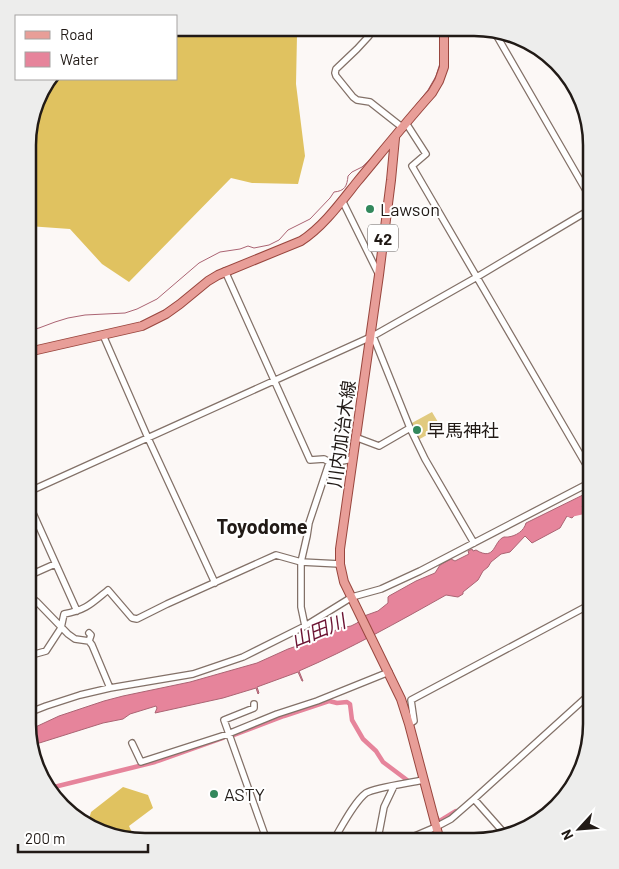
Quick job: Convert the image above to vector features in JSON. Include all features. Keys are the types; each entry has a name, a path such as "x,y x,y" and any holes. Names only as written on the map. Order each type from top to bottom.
{"main road":[{"path":"36,350 142,326 180,304 208,281 225,271 302,241 312,233 342,200 432,93 444,67 444,36"},
{"name":"川内加治木線","path":"395,138 371,337 355,436 340,549 340,564 344,582 401,699 438,833"}],"street":[{"path":"369,36 336,69 336,76 357,100 370,102 404,126 426,154 412,166 583,459"},
{"path":"499,39 583,184"},
{"path":"342,200 379,275"},
{"path":"36,488 371,337 583,215"},
{"path":"225,271 310,460 324,459 331,463 353,459"},
{"path":"103,335 215,583"},
{"path":"371,337 425,459 474,543"},
{"path":"355,436 379,446 410,428"},
{"path":"305,626 301,607 301,562 309,523 326,470 331,463"},
{"path":"36,710 80,695 110,688 193,674 243,657 305,626 352,599 381,589 420,571 583,486"},
{"path":"36,520 77,611"},
{"path":"36,654 46,651 62,628 64,614 84,608 108,590 132,618 137,619 276,555 301,562 340,564"},
{"path":"36,572 55,564"},
{"path":"36,601 75,639 89,640"},
{"path":"409,724 414,721 411,700 583,608"},
{"path":"89,633 91,635 89,640 110,688"},
{"path":"132,743 141,762 228,734 389,672"},
{"path":"422,833 451,818 583,700"},
{"path":"254,704 254,708 224,720 264,833"},
{"path":"338,833 358,801 364,795 369,792 423,780"},
{"path":"379,833 384,807 394,786"},
{"path":"474,799 501,829"}],"shaded area":[{"path":"178,36 297,36 296,84 305,156 298,184 252,183 231,178 129,282 102,264 70,229 36,227 37,131 45,104 58,80 178,80"},
{"path":"432,412 441,427 418,440 410,424"},
{"path":"123,787 148,795 153,808 129,826 132,832 117,829 91,818 91,812"}],"water":[{"name":"山田川","path":"583,495 583,505 572,518 567,516 560,528 532,543 525,536 510,552 501,554 491,562 478,580 463,594 458,597 446,595 392,625 299,671 303,681 298,672 257,687 258,694 256,688 223,698 155,713 156,706 130,714 123,719 103,723 38,743 36,727 59,716 104,701 190,682 257,663 340,628 351,626 364,616 378,611 388,603 389,596 435,573 440,565 451,559 455,561 469,554 468,551 472,549 473,551 476,550 487,554 493,550 500,539 519,533 526,523"}],"waterway":[{"path":"440,36 440,41"},
{"path":"412,110 428,90 436,76 441,60"},
{"path":"36,329 68,318 85,315 125,313 137,309 157,299 199,263 220,252 248,246 254,248 269,245 279,240 288,230 310,219 334,192 345,187 348,176 352,172 362,167 375,155"},
{"name":"山田川","path":"570,513 583,510"},
{"path":"234,735 329,701 337,703 347,702 350,704 352,720 363,739 376,751 383,762 407,780"},
{"path":"57,786 155,762 223,738"},
{"path":"437,818 438,822 456,811"}],"place":[{"name":"Lawson","path":"370,209"},
{"name":"早馬神社","path":"417,430"},
{"name":"ASTY","path":"214,794"}],"district":[{"name":"Toyodome","path":"262,526"}]}
